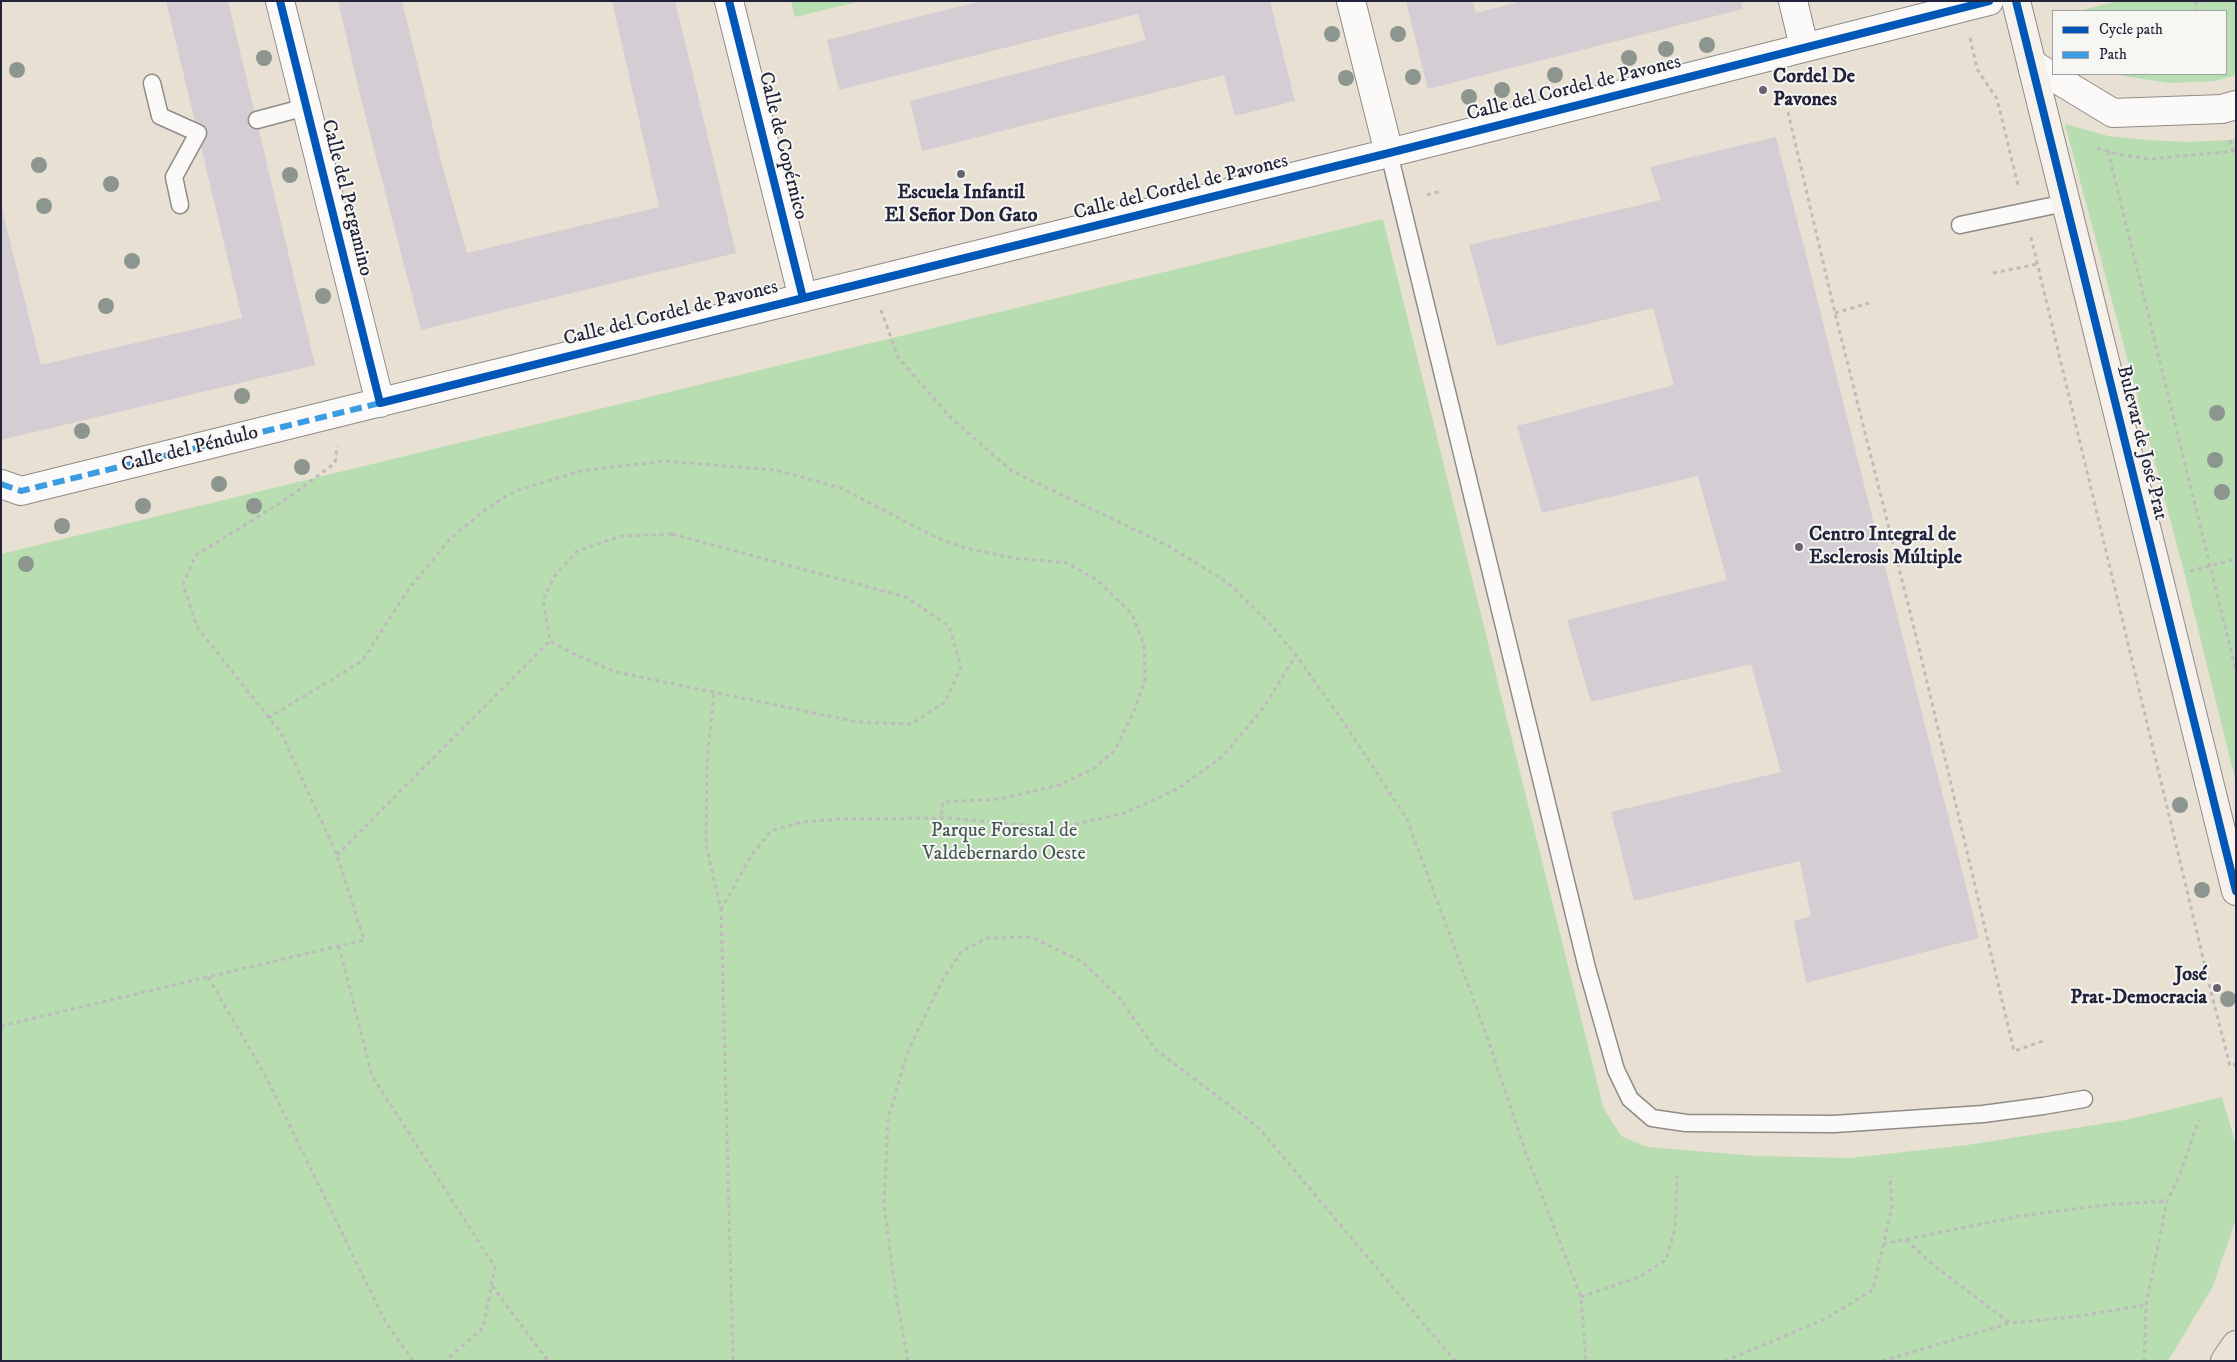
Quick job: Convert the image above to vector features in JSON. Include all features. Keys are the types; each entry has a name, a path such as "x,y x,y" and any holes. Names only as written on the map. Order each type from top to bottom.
{"main road":[{"path":"2225,1361 2236,1345"}],"street":[{"name":"Calle del Pergamino","path":"280,1 380,403"},
{"name":"Calle de Copérnico","path":"729,1 803,298"},
{"path":"1351,1 1389,153"},
{"path":"1793,1 1804,47"},
{"name":"Calle del Cordel de Pavones","path":"380,403 1389,153 1989,1"},
{"name":"Bulevar de José Prat","path":"2016,1 2236,891"},
{"path":"2032,64 2113,113 2222,109 2236,105"},
{"name":"Calle del Péndulo","path":"1,484 21,491 380,403"}],"lane":[{"path":"152,83 160,116 198,133 174,177 180,205"},
{"path":"257,120 306,107"},
{"path":"1389,153 1587,968 1616,1070 1630,1100 1652,1118 1686,1123 1834,1124 1983,1114 2084,1099"},
{"path":"1960,225 2065,203"}],"path":[{"path":"1969,32 1977,69 1997,99 2026,211 2215,1008 2230,1066 2236,1064"},
{"path":"1997,99 2004,101"},
{"path":"1788,112 2014,1051 2046,1040"},
{"path":"2097,148 2121,155 2149,159 2236,151"},
{"path":"2108,151 2236,671"},
{"path":"1426,195 1441,191"},
{"path":"1994,273 2038,264"},
{"path":"871,282 898,357 950,416 1012,471 1168,544 1228,583 1269,623 1296,655 1344,723 1407,819 1484,1028 1528,1159 1580,1297 1586,1361"},
{"path":"1835,313 1868,303"},
{"path":"1,1026 364,940 338,855 281,733 197,627 184,584 196,555 288,498 335,463 339,413"},
{"path":"268,718 362,661 408,590 449,540 483,511 515,491 581,471 665,461 774,470 841,488 937,538 965,548 1014,558 1067,563 1097,580 1132,614 1144,645 1145,679 1135,709 1115,750 1094,769 1059,785 1000,799 943,802 941,818"},
{"path":"672,534 906,598 949,626 961,667 945,702 911,724 858,722 714,694 616,672 572,653 550,640 543,600 554,577 577,551 621,536 672,534"},
{"path":"2184,572 2236,559"},
{"path":"338,855 550,640"},
{"path":"721,910 750,856 771,831 802,822 841,818 941,818 1058,828 1124,812 1170,792 1222,757 1264,707 1296,655"},
{"path":"714,694 707,762 706,845 721,910 733,1361"},
{"path":"908,1361 896,1296 884,1204 888,1119 908,1051 943,979 962,951 987,938 1031,937 1083,962 1121,1000 1156,1050 1258,1128 1455,1361"},
{"path":"339,946 372,1076 495,1267 483,1328 445,1361"},
{"path":"208,977 265,1075 385,1321 413,1361"},
{"path":"2144,1361 2146,1305 2167,1201 2180,1174 2199,1120"},
{"path":"1580,1297 1639,1277 1666,1260 1674,1229 1676,1176"},
{"path":"1725,1361 1825,1319 1873,1290 1892,1206 1890,1176"},
{"path":"1883,1244 2020,1216 2105,1205 2167,1201"},
{"path":"1906,1240 1937,1268 2010,1323"},
{"path":"491,1285 548,1361"},
{"path":"1882,1361 2010,1323 2074,1317 2146,1305"}],"green space":[{"path":"791,1 861,1 795,17"},
{"path":"2117,1 2236,1 2236,75 2215,81 2169,83 2117,75 2227,75 2227,10 2083,10"},
{"path":"2065,124 2108,136 2147,140 2188,142 2231,140 2236,138 2236,783 2184,572"},
{"name":"Parque Forestal de Valdebernardo Oeste","path":"1383,219 1603,1107 1621,1136 1647,1147 1757,1156 1850,1158 1967,1145 2126,1120 2222,1097 2236,1145 2236,1219 2213,1286 2168,1361 1,1361 1,554"}],"building":[{"path":"166,1 228,1 315,365 1,440 1,205 41,365 242,318"},
{"path":"338,1 402,1 443,169 467,253 659,207 612,1 675,1 736,253 421,330 362,103"},
{"path":"981,1 1270,1 1295,101 1235,116 1224,75 922,151 910,101 1146,40 1138,14 839,90 827,40"},
{"path":"1406,1 1473,1 1476,13 1523,1 1741,1 1743,9 1428,89"},
{"name":"Centro Integral de Esclerosis Múltiple","path":"1776,137 1979,938 1806,983 1794,921 1811,916 1800,861 1634,901 1611,812 1781,772 1751,664 1591,702 1567,620 1727,580 1698,476 1542,513 1517,426 1674,385 1653,308 1497,346 1469,245 1661,200 1650,167"}],"marked path":[{"path":"1,484 21,491 380,403"}],"cycle path":[{"path":"280,1 380,403 1389,153 1989,1"},
{"path":"729,1 803,298"},
{"path":"2016,1 2236,891"}],"place":[{"name":"Cordel De Pavones","path":"1763,90"},
{"name":"Escuela Infantil El Señor Don Gato","path":"961,174"},
{"name":"Centro Integral de Esclerosis Múltiple","path":"1799,547"},
{"name":"José Prat-Democracia","path":"2217,988"}]}
